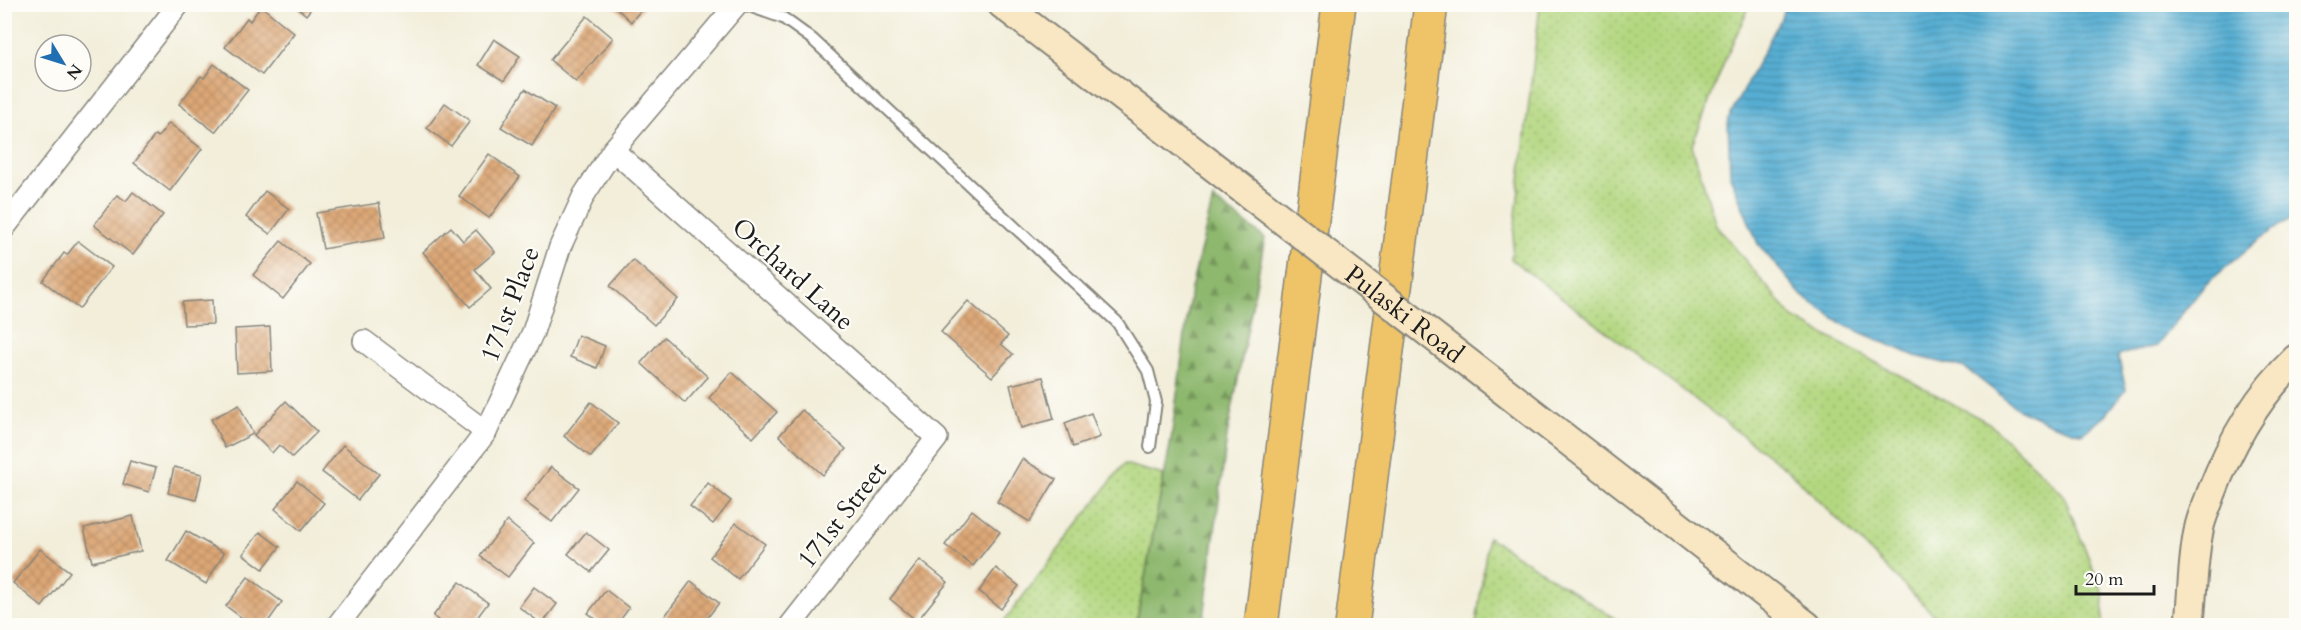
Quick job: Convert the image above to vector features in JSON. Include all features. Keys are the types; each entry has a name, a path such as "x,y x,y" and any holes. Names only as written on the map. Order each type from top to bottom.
{"highway":[{"path":"1261,626 1339,4"},
{"path":"1352,626 1431,4"}],"main road":[{"name":"Pulaski Road","path":"1002,4 1807,626"},
{"path":"2189,626 2193,560 2199,526 2215,485 2232,446 2254,407 2296,359"}],"street":[{"path":"4,228 179,4"},
{"name":"171st Place","path":"337,626 486,432 533,332 560,248 584,195 613,150 737,4"},
{"name":"Orchard Lane","path":"613,150 937,438"},
{"path":"364,340 486,432"},
{"name":"171st Street","path":"790,626 937,438"}],"lane":[{"path":"743,4 783,18 812,39 1117,322 1148,371 1156,402 1150,447"}],"green space":[{"path":"1540,5 1750,5 1727,55 1692,146 1716,225 1793,318 1989,423 2063,494 2104,596 2103,625 1944,625 1789,471 1511,259"},
{"path":"1213,199 1265,238 1227,436 1203,625 1136,625 1171,440 1191,289"},
{"path":"1124,464 1164,475 1136,625 1001,625"},
{"path":"1488,537 1625,625 1476,625"}],"water":[{"path":"1785,5 2296,5 2296,215 2257,241 2204,286 2157,346 2118,355 2126,389 2106,415 2082,434 2051,424 2018,409 1965,368 1915,356 1846,326 1802,296 1758,244 1730,176 1728,119 1781,18"}],"building":[{"path":"293,4 315,4 306,15"},
{"path":"612,4 646,4 631,22"},
{"path":"261,6 294,33 262,75 225,47 247,18 250,21"},
{"path":"587,16 613,38 576,82 550,60"},
{"path":"494,39 520,56 504,81 478,65"},
{"path":"214,64 248,90 215,132 179,104 201,76 204,78"},
{"path":"525,89 555,108 532,146 501,127"},
{"path":"445,103 470,121 451,146 427,128"},
{"path":"169,123 202,149 170,191 134,163 155,135 158,137"},
{"path":"489,154 520,177 489,218 459,196"},
{"path":"265,191 289,209 270,234 246,217"},
{"path":"133,192 163,215 133,255 94,225 117,195 126,201"},
{"path":"379,203 385,238 323,249 316,213"},
{"path":"451,227 463,241 476,230 495,252 475,269 491,289 470,307 423,252"},
{"path":"78,241 112,267 79,309 43,281 64,253 67,255"},
{"path":"281,241 310,264 283,299 253,275"},
{"path":"633,260 678,299 654,325 610,286"},
{"path":"212,300 213,324 184,325 182,302"},
{"path":"968,301 1008,336 1001,344 1013,354 992,377 941,332"},
{"path":"270,327 272,371 237,373 235,329"},
{"path":"578,335 605,346 597,368 570,357"},
{"path":"664,337 708,377 685,403 641,363"},
{"path":"732,372 777,412 753,438 709,398"},
{"path":"1043,377 1054,419 1021,428 1010,385"},
{"path":"286,401 317,432 292,457 279,445 272,453 254,435"},
{"path":"591,402 618,423 591,457 564,436"},
{"path":"239,405 253,434 225,448 211,419"},
{"path":"802,410 846,449 823,475 779,436"},
{"path":"1091,413 1100,437 1073,447 1065,423"},
{"path":"343,445 379,474 358,500 322,472"},
{"path":"1022,459 1056,479 1030,522 997,502"},
{"path":"130,461 156,468 149,492 123,484"},
{"path":"174,467 202,474 196,500 168,493"},
{"path":"551,467 579,488 552,522 524,501"},
{"path":"297,481 324,503 301,531 275,509"},
{"path":"708,483 731,501 713,524 690,506"},
{"path":"972,510 1000,532 973,566 945,545"},
{"path":"133,516 141,551 92,562 84,528"},
{"path":"507,521 534,543 508,577 480,556"},
{"path":"736,523 765,544 738,579 710,557"},
{"path":"186,531 224,553 206,584 168,561"},
{"path":"260,532 280,547 263,569 243,554"},
{"path":"586,532 609,550 591,572 568,554"},
{"path":"40,549 70,572 42,607 13,583"},
{"path":"920,560 948,582 917,621 890,599"},
{"path":"996,568 1019,586 1001,609 979,591"},
{"path":"248,577 282,602 265,626 253,626 226,606"},
{"path":"691,581 719,603 701,626 677,626 665,616"},
{"path":"460,582 488,603 471,626 445,626 433,616"},
{"path":"534,587 557,604 542,624 519,607"},
{"path":"606,590 629,608 616,626 605,626 588,613"}]}
